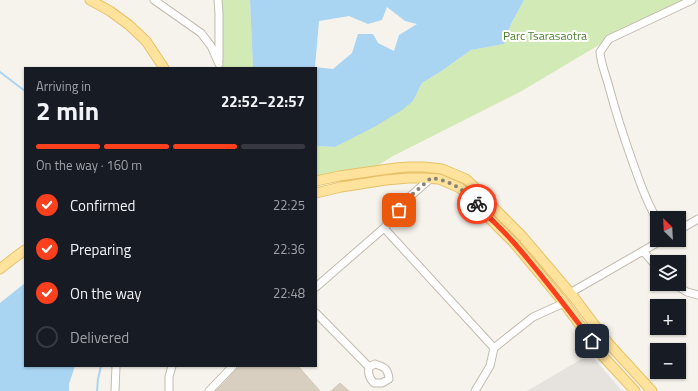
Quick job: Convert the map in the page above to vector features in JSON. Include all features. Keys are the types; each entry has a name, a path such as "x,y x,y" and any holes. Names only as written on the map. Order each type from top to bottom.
{"main road":[{"path":"90,0 129,25 146,41 163,67"},
{"path":"317,181 338,176 396,168 424,167 442,169 466,179 522,236 570,293 609,344 652,391"},
{"path":"317,193 341,187 397,178 439,179 460,188 472,198 488,218 514,243 562,301 600,352 635,391"},
{"path":"0,269 24,251"}],"street":[{"path":"154,0 201,33 211,46 219,66"},
{"path":"218,0 219,66"},
{"path":"652,211 638,178 618,121 606,73 601,62 600,52 609,39 692,0"},
{"path":"317,287 384,228 406,200 431,178"},
{"path":"686,226 698,219"},
{"path":"384,228 494,348"},
{"path":"570,293 650,247"},
{"path":"643,251 650,259"},
{"path":"685,291 698,295"},
{"path":"475,391 490,366 494,348 533,318 562,301"},
{"path":"317,314 369,367"},
{"path":"115,391 116,367"},
{"path":"169,391 169,377 172,367"},
{"path":"209,391 232,367"}],"shaded area":[{"path":"590,354 622,391 527,391"}],"green space":[{"path":"218,0 250,0 253,67 219,67"},
{"name":"Parc Tsarasaotra","path":"524,0 692,0 609,39 520,92 393,156 372,169 317,182 317,146 335,147 413,101 422,83 471,50 504,44 511,24"}],"water":[{"path":"250,0 524,0 511,24 504,44 471,50 422,83 413,101 402,110 376,126 335,147 317,146 317,67 333,69 352,53 358,34 373,34 378,43 394,51 399,35 417,24 405,21 387,7 382,20 368,24 349,16 319,21 315,67 253,67"},
{"path":"24,284 24,367 75,367 69,384 69,391 0,391 0,303"}],"building":[{"path":"239,367 299,367 320,391 216,391"},
{"path":"340,383 349,391 331,391"}],"waterway":[{"path":"0,72 24,90"},
{"path":"97,391 101,367"}],"way so far":[{"path":"399,210 406,200 431,178 439,179 460,188 477,204"}],"route":[{"path":"477,204 488,218 514,243 564,303 592,341"}]}
